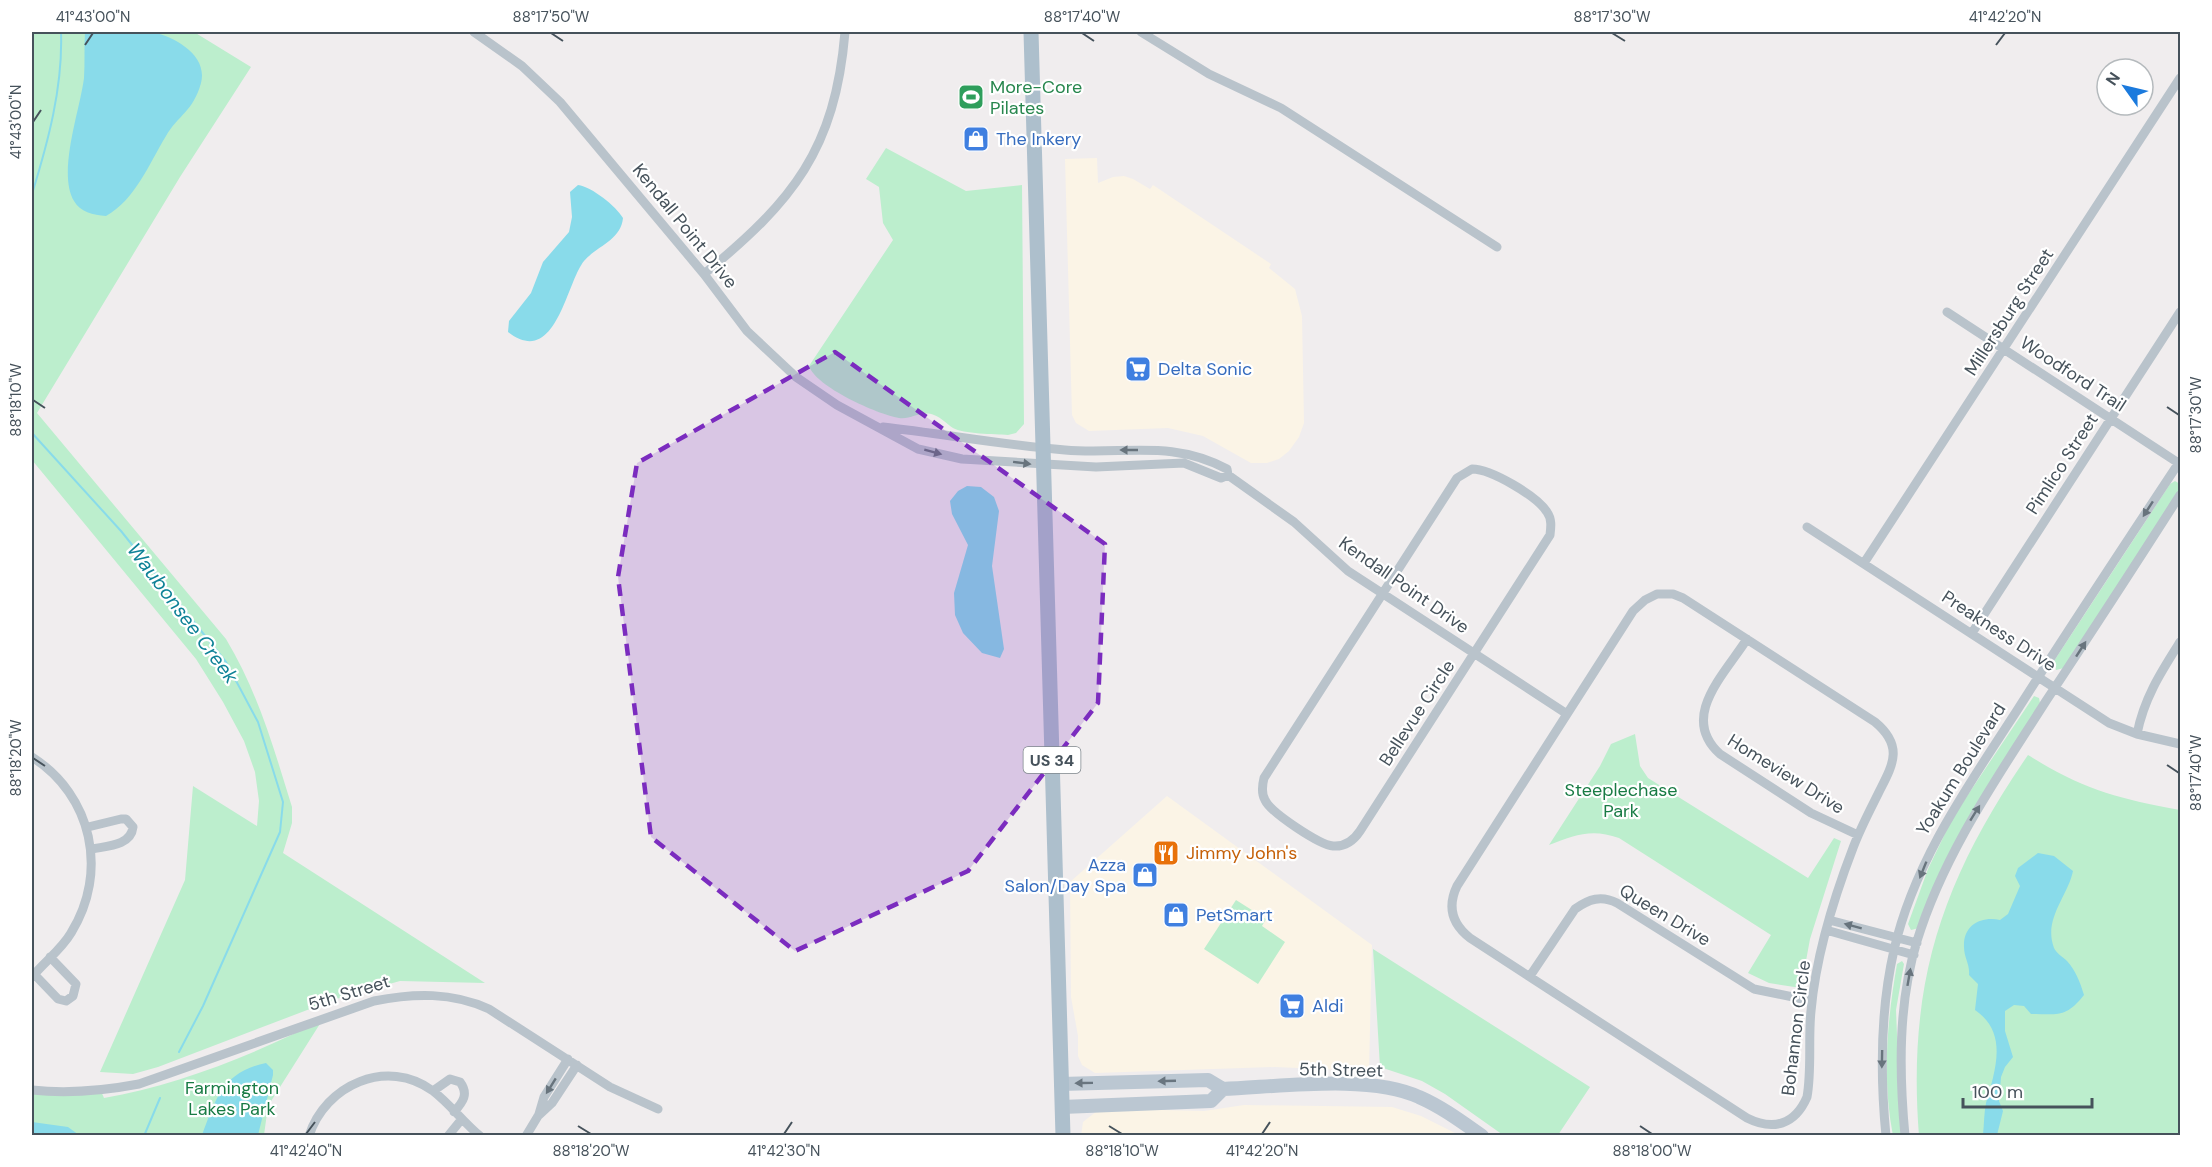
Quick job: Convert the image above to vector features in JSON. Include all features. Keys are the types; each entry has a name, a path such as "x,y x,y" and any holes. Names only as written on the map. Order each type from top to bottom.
{"main road":[{"name":"US 34","path":"1031,32 1063,1136"}],"street":[{"name":"Kendall Point Drive","path":"474,32 522,66 560,102 704,274 747,331 796,377 837,405 918,448 962,459 1044,466 1096,467 1184,463 1221,478 1228,475"},
{"path":"704,274 755,232 787,196 814,153 836,98 845,32"},
{"path":"1141,32 1209,74 1281,108 1497,247"},
{"name":"Millersburg Street","path":"1864,564 2181,78"},
{"name":"Woodford Trail","path":"1947,312 2180,462"},
{"name":"Pimlico Street","path":"1972,633 2181,312"},
{"name":"Kendall Point Drive","path":"881,427 1043,448 1187,452 1227,469 1228,475 1294,522 1348,571 1567,714"},
{"name":"Yoakum Boulevard","path":"1886,1136 1881,1059 1886,1000 1894,950 1934,843 2038,676 2180,462"},
{"name":"Bellevue Circle","path":"1472,469 1490,471 1542,506 1548,513 1551,528 1546,541 1356,837 1336,846 1318,840 1271,810 1263,795 1262,785 1383,594 1457,478 1472,469"},
{"name":"Yoakum Boulevard","path":"1905,1136 1901,1054 1905,1000 1917,943 1943,874 1966,828 2181,495"},
{"name":"Preakness Drive","path":"1807,526 2109,723 2136,734 2181,744"},
{"name":"Bohannon Circle","path":"1666,594 1683,598 1747,639 1875,723 1887,735 1894,754 1892,768 1858,835 1828,925 1812,1001 1807,1097 1803,1107 1791,1120 1779,1125 1766,1126 1747,1118 1461,931 1451,913 1451,903 1457,886 1633,611 1649,597 1666,594"},
{"name":"Homeview Drive","path":"1747,639 1702,713 1702,729 1707,742 1720,754 1810,813 1858,835"},
{"path":"2136,734 2142,707 2151,688 2181,642"},
{"path":"32,757 51,771 63,785 88,827 92,849 91,881 82,912 68,939 50,957 33,975 58,999 66,1001 73,996 76,984 50,957"},
{"path":"88,827 121,819 126,819 133,827 130,837 123,842 92,849"},
{"name":"Queen Drive","path":"1530,976 1575,909 1583,903 1601,898 1621,905 1754,989 1812,1001"},
{"path":"1828,925 1917,943"},
{"path":"1828,925 1914,956"},
{"name":"5th Street","path":"32,1090 71,1093 101,1091 139,1084 374,1001 406,994 438,995 472,1001 495,1012 620,1092 658,1109"},
{"path":"526,1136 538,1116 544,1097 568,1059"},
{"path":"538,1116 552,1103 577,1065"},
{"path":"309,1136 321,1108 341,1090 360,1080 384,1076 407,1078 433,1091 480,1136"},
{"path":"433,1091 450,1079 460,1082 465,1092 448,1136"},
{"name":"5th Street","path":"1061,1084 1208,1080 1222,1089 1350,1085 1390,1088 1418,1096 1482,1136"},
{"name":"5th Street","path":"1062,1107 1211,1101 1222,1089"}],"highlighted area":[{"path":"835,352 1105,544 1098,703 968,871 795,951 651,837 618,577 637,463"}],"shaded area":[{"path":"1097,158 1098,183 1113,177 1124,176 1150,189 1153,185 1271,264 1269,268 1295,289 1302,316 1304,423 1299,437 1289,451 1279,459 1267,463 1251,463 1203,436 1168,428 1089,431 1076,423 1072,415 1065,159"},
{"path":"1167,796 1372,945 1369,1071 1275,1067 1095,1073 1082,1065 1078,1056 1078,1036 1071,997 1070,882"},
{"path":"1244,1105 1392,1107 1421,1116 1459,1135 1081,1136 1083,1122 1097,1111 1120,1109 1204,1111"}],"green space":[{"path":"32,32 194,32 251,67 180,177 37,413 226,639 256,700 292,807 292,823 283,853 485,983 400,981 336,999 158,1067 133,1074 100,1072 185,880 193,786 257,826 259,801 255,772 244,741 196,659 32,460"},
{"path":"886,148 966,191 1022,185 1024,424 1016,433 1008,435 958,430 929,414 903,418 889,415 835,391 814,374 809,366 893,240 883,223 879,187 866,179"},
{"path":"2175,481 2180,484 2180,490 2064,668 2056,670 2054,661 2170,484"},
{"path":"2034,696 2039,698 2040,703 1958,839 1919,928 1911,930 1908,924 1928,869 1953,817"},
{"name":"Steeplechase Park","path":"1635,734 1640,766 1648,778 1808,878 1834,838 1841,841 1810,939 1801,988 1769,983 1748,973 1771,935 1619,838 1592,833 1567,838 1549,845 1600,766 1611,744"},
{"path":"2028,755 2084,785 2119,797 2180,810 2180,1135 1919,1136 1917,1081 1919,1030 1926,981 1937,935 1953,890 1973,846 1998,801"},
{"path":"1236,900 1266,919 1262,926 1285,942 1258,984 1204,949"},
{"path":"1373,949 1590,1087 1558,1135 1503,1135 1445,1094 1422,1081 1380,1067"},
{"path":"1902,961 1904,964 1896,1010 1901,1135 1893,1136 1888,1093 1887,1050 1897,964"},
{"name":"Farmington Lakes Park","path":"323,1019 268,1106 264,1135 32,1135 32,1090 101,1091 104,1098 131,1093 216,1067 272,1044"}],"water":[{"path":"138,30 162,35 189,50 200,64 202,73 198,93 190,107 171,129 133,191 125,201 106,216 92,214 80,208 69,189 71,141 84,78 85,32"},
{"path":"578,185 597,193 615,208 623,218 621,226 613,237 584,261 557,319 548,332 538,340 524,340 508,332 509,321 531,293 543,262 569,232 572,217 570,192"},
{"path":"967,486 981,487 994,497 999,511 992,566 1004,649 1000,658 982,653 963,633 955,615 954,593 968,545 952,514 950,501 958,491"},
{"path":"2038,853 2054,856 2073,871 2054,917 2051,937 2055,950 2067,961 2075,973 2084,995 2072,1008 2061,1013 2031,1014 2024,1006 2014,1005 2005,1011 2005,1031 2013,1057 2001,1077 1999,1101 2003,1111 1997,1135 1983,1135 1986,1103 1997,1053 1996,1041 1986,1019 1975,1010 1978,984 1969,975 1964,939 1974,924 1986,919 2000,920 2008,914 2020,886 2015,876 2018,868"},
{"path":"266,1063 273,1070 273,1075 258,1135 202,1135 223,1088 240,1073"},
{"path":"32,1122 68,1127 79,1135 32,1135"}],"waterway":[{"name":"Waubonsee Creek","path":"32,194 44,154 57,94 61,32"},
{"name":"Waubonsee Creek","path":"32,433 121,531 226,662 258,722 283,802 280,832 203,1006 179,1052"},
{"name":"Waubonsee Creek","path":"144,1136 160,1098"}],"place":[{"name":"More-Core Pilates","path":"971,97"},
{"name":"The Inkery","path":"976,139"},
{"name":"Delta Sonic","path":"1138,369"},
{"name":"Jimmy John's","path":"1166,853"},
{"name":"Azza Salon/Day Spa","path":"1145,875"},
{"name":"PetSmart","path":"1176,915"},
{"name":"Aldi","path":"1292,1006"}]}
